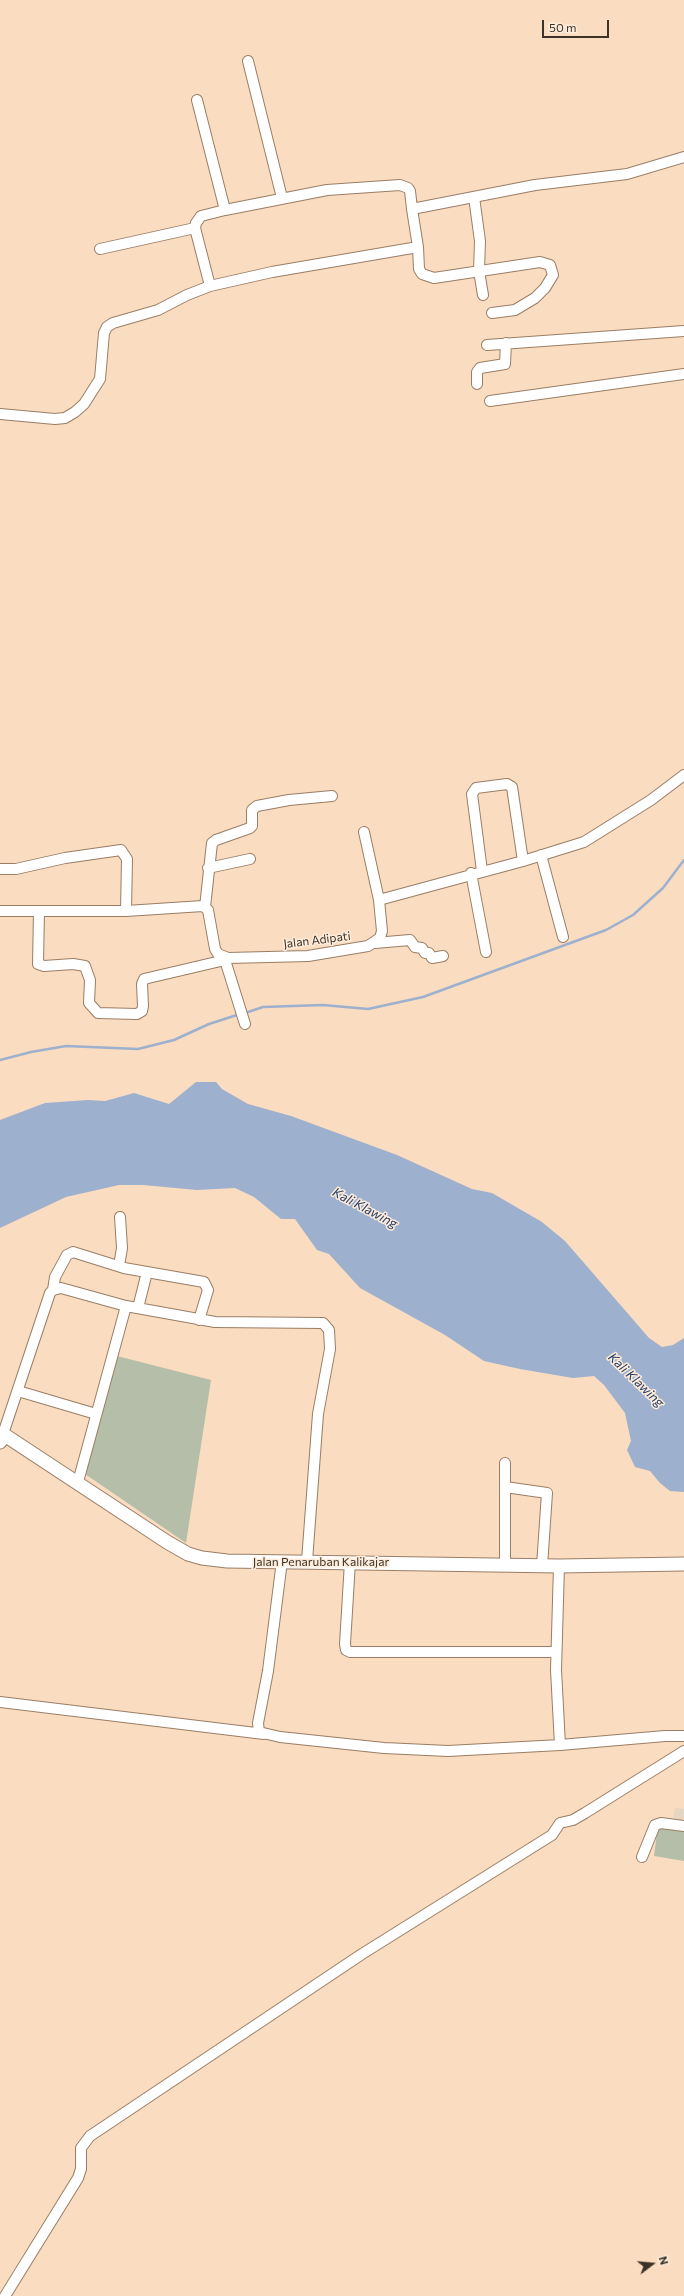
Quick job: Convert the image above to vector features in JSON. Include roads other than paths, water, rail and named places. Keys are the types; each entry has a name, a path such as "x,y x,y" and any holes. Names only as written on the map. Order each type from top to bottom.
{"street":[{"path":"248,61 282,198"},
{"path":"197,100 225,210"},
{"path":"412,209 535,186 627,174 684,156"},
{"path":"210,286 195,228 196,223 201,216 282,198 327,190 400,185 408,188 410,191 418,247 419,269 426,277 434,278 540,262 547,263 553,271 553,275 546,288 535,298 515,310 492,313"},
{"path":"474,197 480,241 478,272 483,295"},
{"path":"100,248 195,228"},
{"path":"0,414 55,419 65,418 75,412 84,404 100,379 103,341 107,327 158,310 187,295 210,286 272,272 418,247"},
{"path":"487,345 684,331"},
{"path":"477,384 477,372 480,368 505,364 506,343"},
{"path":"490,401 684,374"},
{"path":"379,900 541,856 584,842 620,820 684,775"},
{"path":"482,871 472,794 476,788 507,784 512,787 523,861"},
{"path":"245,1024 226,959 218,954 215,949 208,910 205,907 208,868 212,843 216,840 250,828 252,826 253,808 289,800 332,796"},
{"path":"364,832 379,900 382,931 375,942"},
{"path":"0,869 16,869 65,858 121,850 127,859 126,911"},
{"path":"541,856 562,936"},
{"path":"208,868 250,859"},
{"path":"471,874 486,952"},
{"path":"0,911 126,911 205,907"},
{"name":"Jalan Adipati","path":"39,910 38,964 44,966 73,964 85,966 90,980 89,1003 98,1013 137,1014 142,1011 143,1006 142,984 144,979 226,959 308,956 368,946 375,942 410,940 415,948 422,948 425,953 429,953 432,958 443,956"},
{"path":"119,1266 122,1248 120,1217"},
{"path":"1,1436 18,1391 50,1293 53,1290 56,1277 70,1252 119,1266 204,1282 208,1290 199,1320"},
{"path":"138,1308 147,1272"},
{"path":"53,1290 62,1288 126,1306 199,1320 228,1323 317,1322 327,1326 330,1349 318,1414 307,1561"},
{"path":"78,1482 126,1306"},
{"path":"18,1391 96,1414"},
{"name":"Jalan Penaruban Kalikajar","path":"1,1436 78,1482 167,1542 188,1554 227,1561 505,1564 542,1566 684,1564"},
{"path":"505,1463 505,1564"},
{"path":"505,1487 548,1493 542,1566"},
{"path":"264,1734 257,1728 268,1671 282,1561"},
{"path":"350,1562 345,1644 346,1650 350,1652 556,1652"},
{"path":"559,1566 556,1652 560,1745"},
{"path":"0,1702 384,1748 488,1750 665,1736 684,1736"},
{"path":"5,2296 78,2178 81,2169 81,2148 90,2136 110,2120 362,1954 552,1835 560,1823 574,1820 684,1751"},
{"path":"642,1857 655,1825 661,1823 684,1826"}],"water":[{"name":"Kali Klawing","path":"196,1082 216,1082 222,1089 248,1104 291,1116 397,1155 472,1189 492,1193 542,1222 565,1241 649,1338 662,1347 673,1345 684,1338 684,1492 670,1491 660,1483 650,1471 635,1467 627,1450 631,1441 625,1413 604,1385 594,1376 573,1378 484,1361 445,1335 360,1288 329,1254 317,1250 295,1219 281,1219 254,1197 235,1188 197,1190 143,1185 119,1185 66,1197 0,1228 0,1120 45,1103 88,1100 105,1101 134,1093 169,1104"}],"waterway":[{"path":"245,1013 263,1007 323,1005 368,1009 423,997 606,930 633,915 663,888 684,860"},
{"path":"0,1060 31,1052 66,1046 138,1049 174,1040 209,1024 240,1014"}]}
